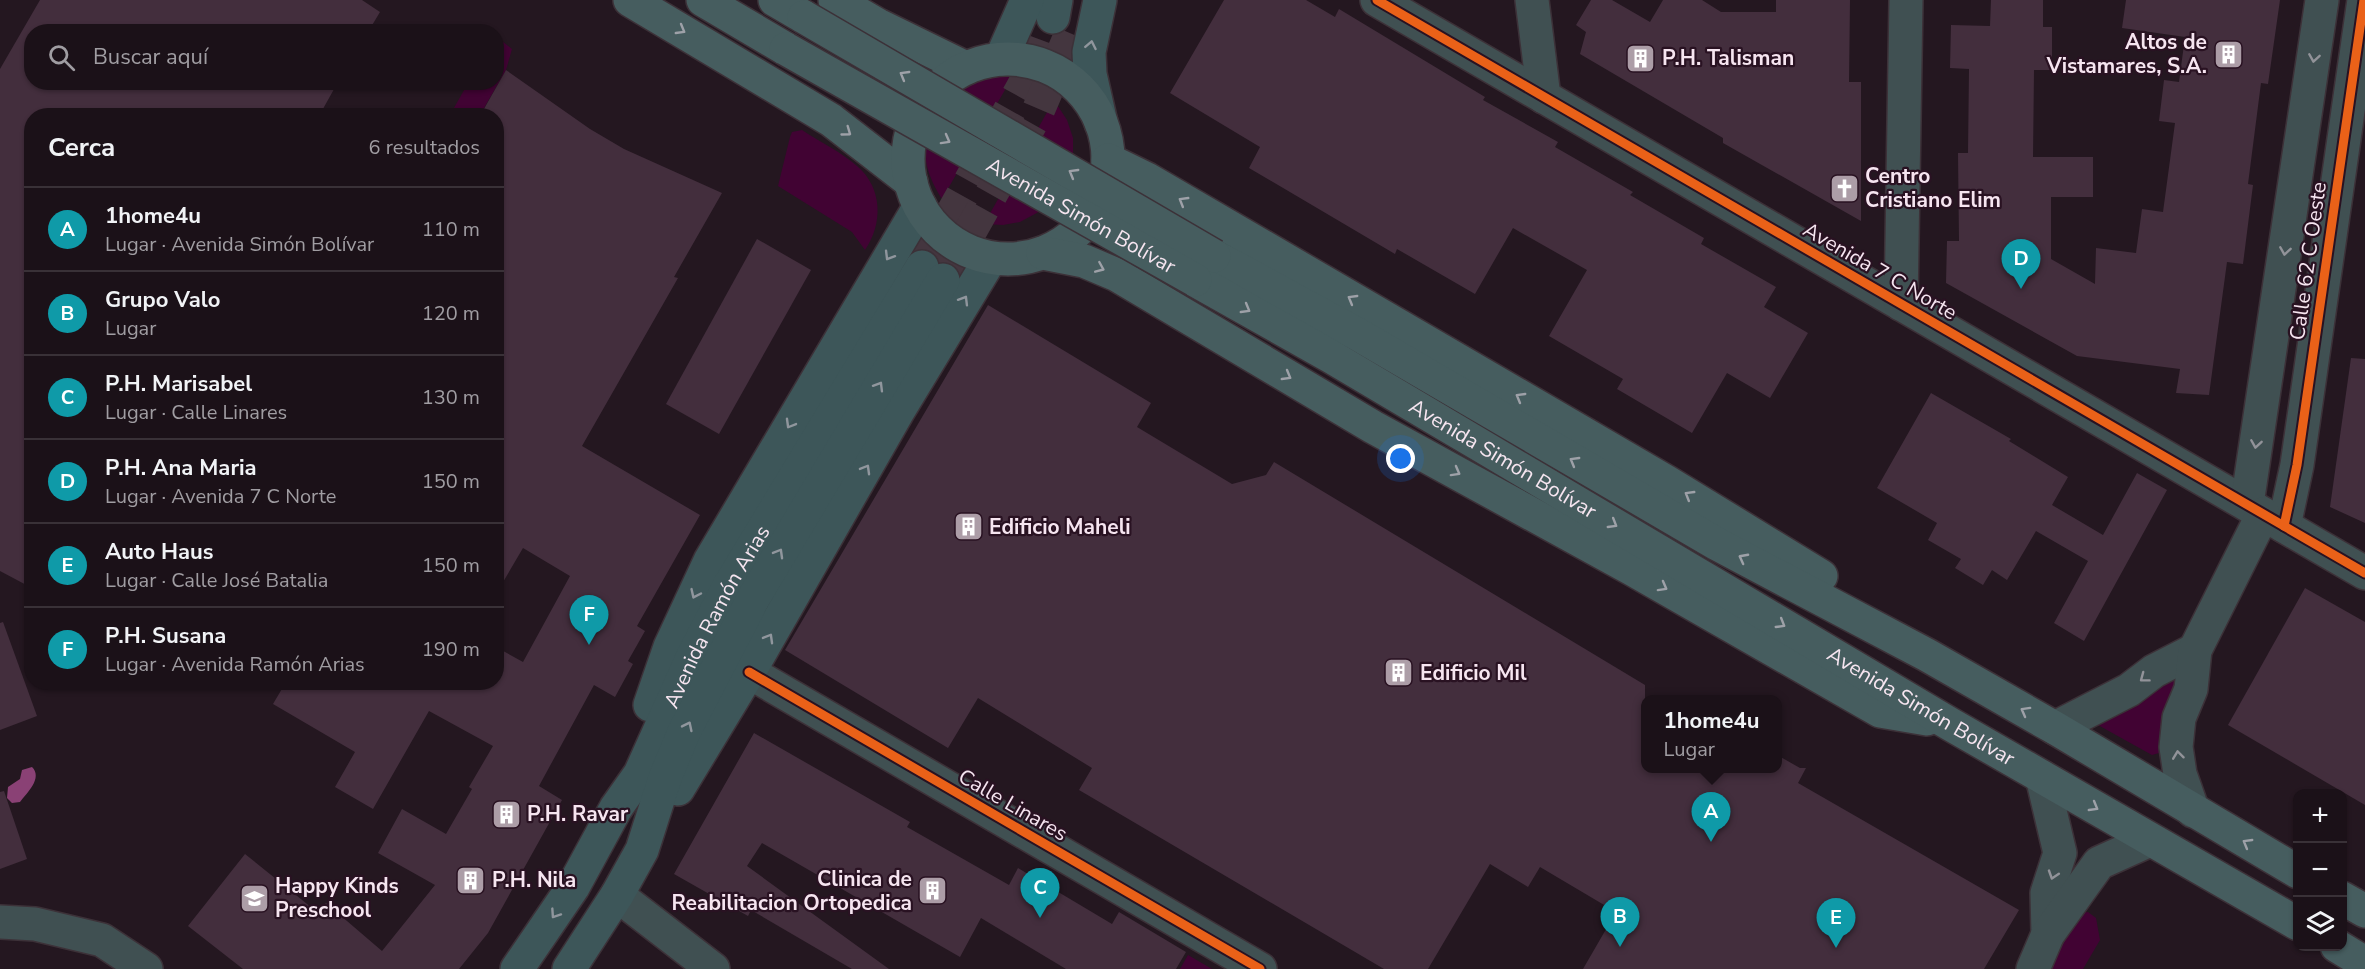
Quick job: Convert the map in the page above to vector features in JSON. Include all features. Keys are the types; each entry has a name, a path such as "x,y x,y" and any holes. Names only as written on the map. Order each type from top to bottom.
{"main road":[{"path":"630,0 771,82 831,120 915,194 938,231 962,248 991,258 1017,259 1043,253 1070,238 1090,217 1103,190 1108,160 1105,134 1090,74 1089,52 1101,0"},
{"name":"Avenida Simón Bolívar","path":"703,0 786,49 1204,268 1369,341 1717,544 1891,636 2055,728 2293,869"},
{"name":"Avenida Simón Bolívar","path":"775,0 812,8 1204,268 1330,356 1950,724 2293,921"},
{"path":"835,0 878,25 966,68"},
{"path":"771,82 793,76 807,66 821,43 825,22 812,8"},
{"path":"1001,59 1058,8"},
{"path":"616,808 670,647 710,561 915,194 908,163 910,143 914,124 935,92 949,78 966,68 1001,59 1037,63 1068,80 1082,92 1101,123"},
{"path":"1108,160 1147,179 1667,482 1846,592 1891,636"},
{"path":"1174,309 1168,300 1166,286 1167,265 1174,249 1185,238 1226,225"},
{"path":"1043,253 1084,261 1117,275 1373,427 1880,711 1950,724"},
{"path":"642,850 749,672 897,413 991,258"},
{"name":"Avenida Ramón Arias","path":"517,969 573,887 616,808 640,774 693,656 729,586 932,274 753,598 684,732 665,778 642,850 617,895 568,969"},
{"path":"2347,900 2365,911"},
{"path":"2345,951 2365,963"}],"street":[{"name":"Avenida 7 C Norte","path":"1377,0 2365,573"},
{"path":"1532,0 1544,97"},
{"path":"1901,304 1906,0"},
{"name":"Calle 62 C Oeste","path":"2265,515 2322,0"},
{"name":"Calle 62 C Oeste","path":"2193,811 2180,774 2176,747 2179,718 2191,689 2195,650 2265,515 2297,465 2364,0"},
{"path":"2055,728 2129,690 2154,671 2195,650"},
{"name":"Calle Linares","path":"749,672 1260,969"},
{"path":"2042,777 2060,853 2047,893 2048,934"},
{"path":"2033,969 2048,934 2099,863 2150,840"},
{"path":"617,895 713,969"},
{"path":"0,922 35,924 102,940 146,969"}],"shaded area":[{"path":"504,43 512,49 504,73"},
{"path":"990,75 1013,76 942,199 931,179 925,159 925,140 929,122 938,107 951,93 968,82"},
{"path":"464,90 494,90 484,108 454,108"},
{"path":"1054,100 1067,120 1073,138 1073,159 1046,208 1020,222 1003,225 984,224"},
{"path":"802,130 851,161 866,175 872,185 878,207 877,218 871,240 865,250 852,232 778,186 792,132"},
{"path":"2181,672 2172,691 2159,753 2152,755 2098,725 2098,720"},
{"path":"32,767 36,776 33,785 20,802 12,803 7,798 8,787 20,779 22,770"},
{"path":"2088,912 2096,918 2100,940 2083,969 2051,969 2071,924 2079,913"},
{"path":"1188,955 1212,969 1180,969"}],"building":[{"path":"40,0 362,0 380,12 373,24 26,24"},
{"path":"1224,0 1306,0 1335,17 1339,9 1485,97 1483,100 1558,142 1555,147 1633,192 1630,195 1704,238 1701,244 1776,287 1764,307 1808,333 1770,398 1727,373 1692,433 1617,389 1623,379 1549,336 1587,270 1513,228 1475,294 1397,249 1395,254 1249,168 1260,147 1170,93"},
{"path":"1591,0 1612,0 1650,22 1663,0 1702,0 1721,12 1776,12 1776,0 1850,0 1849,82 1861,82 1861,221 1723,143 1723,138 1580,54 1586,32 1576,25"},
{"path":"1991,0 2043,0 2043,27 2052,27 2052,70 2034,70 2033,157 2093,157 2093,197 2051,197 2051,259 2095,284 2096,248 2136,253 2142,209 2163,212 2175,123 2159,121 2164,80 2179,82 2185,37 2122,28 2126,0 2280,0 2268,84 2261,83 2248,184 2253,185 2243,264 2227,262 2209,395 2176,393 2180,369 2077,356 1946,283 1947,241 1959,241 1958,153 1968,153 1969,69 1950,68 1951,25 1990,26"},
{"path":"24,28 24,90 334,90 323,108 24,108 24,584 0,571 0,69"},
{"path":"506,70 590,129 624,149 722,193 674,277 678,278 582,446 700,515 637,626 645,631 628,661 633,664 615,697 594,685 539,786 562,800 488,933 459,969 243,969 188,926 245,854 317,912 326,903 382,951 435,885 378,853 402,809 446,834 472,789 469,787 493,746 429,711 373,809 335,787 355,752 273,704 281,690 504,690 504,651 523,662 570,576 523,548 504,580 504,108 485,108 495,90 504,90"},
{"path":"757,239 811,270 719,434 666,404"},
{"path":"988,305 1151,403 1137,427 1232,484 1266,475 1274,462 1645,685 1645,695 1641,695 1641,773 1782,773 1782,758 1800,768 1806,768 1798,783 2019,910 1984,969 1583,969 1616,912 1540,867 1528,887 1490,864 1428,969 1384,969 1079,790 1092,768 978,698 948,748 785,650"},
{"path":"2351,358 2365,359 2365,523 2330,507"},
{"path":"1931,393 2011,439 2009,441 2068,477 2052,505 2103,535 2137,473 2167,490 2084,641 2054,623 2088,561 2036,531 2007,580 1992,570 1983,585 1955,568 1961,559 1928,540 1937,523 1877,488"},
{"path":"2305,588 2365,622 2365,805 2347,794 2347,789 2338,789 2228,725"},
{"path":"3,622 24,680 24,690 28,690 37,716 0,730 0,623"},
{"path":"754,733 910,822 907,827 1009,885 1018,868 1112,924 1119,912 1186,952 1176,969 1066,969 981,918 960,957 762,843 747,866 889,969 852,969 751,910 748,916 674,874"},
{"path":"4,791 27,859 0,869 0,792"}],"tunnel":[{"path":"943,280 1038,111 1075,24"},
{"path":"922,267 1035,65 1044,41"}],"cycle path":[{"path":"1377,0 2365,573"},
{"path":"2284,526 2297,465 2364,0"},
{"path":"749,672 1260,969"}],"place":[{"name":"Altos de Vistamares, S.A.","path":"2228,54"},
{"name":"P.H. Talisman","path":"1641,58"},
{"name":"Centro Cristiano Elim","path":"1844,188"},
{"name":"P.H. Ana Maria","path":"2021,289"},
{"name":"Edificio Maheli","path":"968,527"},
{"name":"P.H. Susana","path":"589,645"},
{"name":"Edificio Mil","path":"1399,673"},
{"name":"P.H. Ravar","path":"506,814"},
{"name":"1home4u","path":"1711,842"},
{"name":"P.H. Nila","path":"471,880"},
{"name":"Clinica de Reabilitacion Ortopedica","path":"933,891"},
{"name":"Happy Kinds Preschool","path":"254,898"},
{"name":"P.H. Marisabel","path":"1040,918"},
{"name":"Grupo Valo","path":"1620,947"},
{"name":"Auto Haus","path":"1836,948"}]}
